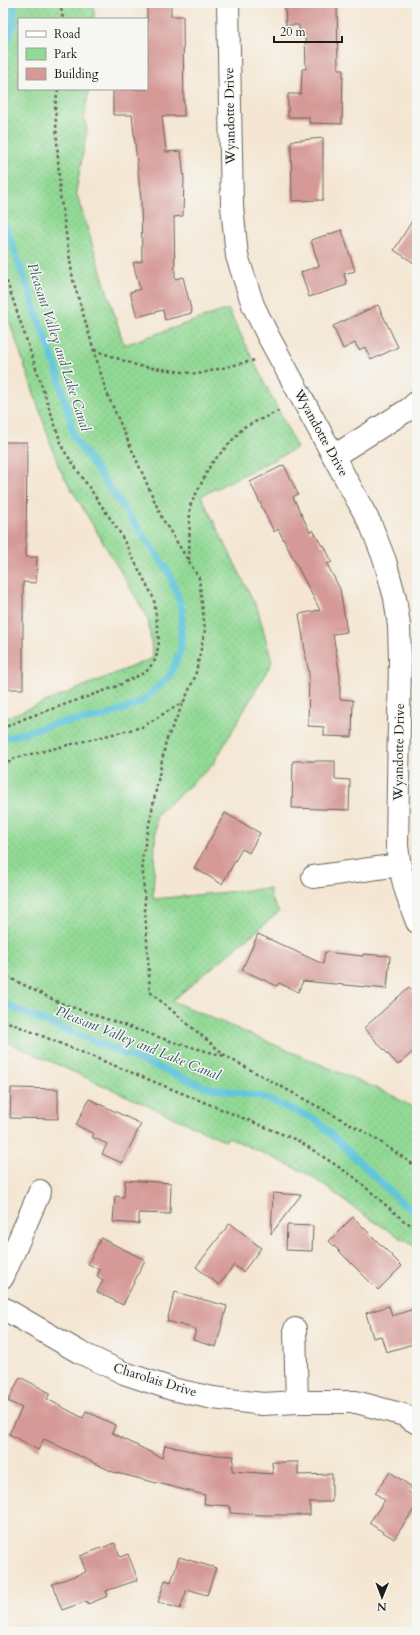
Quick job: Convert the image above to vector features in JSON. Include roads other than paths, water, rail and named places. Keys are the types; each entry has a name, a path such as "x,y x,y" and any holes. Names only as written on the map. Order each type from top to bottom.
{"street":[{"name":"Wyandotte Drive","path":"228,3 232,199 237,256 253,305 267,334 371,525 385,561 396,605 399,626 400,659 397,846 399,865 407,898 417,922"},
{"path":"334,456 409,409 417,402"},
{"path":"313,877 399,865"},
{"path":"3,1277 40,1191"},
{"name":"Charolais Drive","path":"3,1308 79,1352 124,1373 172,1388 214,1398 263,1404 297,1402 356,1402 404,1415 417,1423"},
{"path":"295,1329 297,1402"}],"waterway":[{"name":"Pleasant Valley and Lake Canal","path":"3,62 5,49 13,26 14,3"},
{"name":"Pleasant Valley and Lake Canal","path":"3,219 57,370 75,439 169,572 182,609 181,649 169,677 140,703 102,717 53,724 3,739"},
{"name":"Pleasant Valley and Lake Canal","path":"3,1002 15,1009 206,1087 262,1097 315,1119 402,1203 417,1213"}]}
